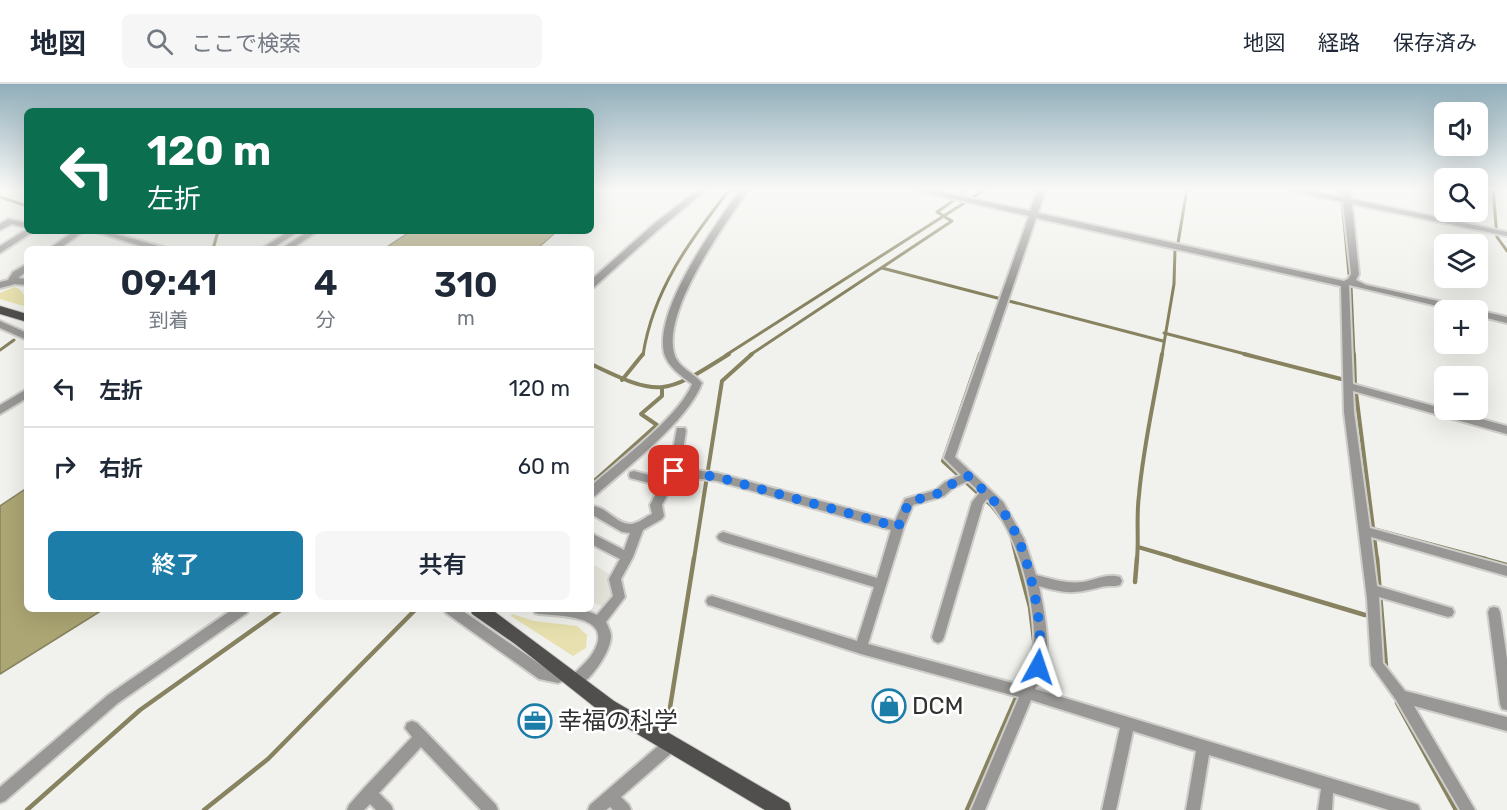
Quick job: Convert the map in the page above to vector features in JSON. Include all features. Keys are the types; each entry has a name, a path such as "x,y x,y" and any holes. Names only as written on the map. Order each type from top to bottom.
{"main road":[{"path":"0,310 24,317"},
{"path":"482,612 608,707 782,810"}],"street":[{"path":"594,282 661,223"},
{"path":"594,490 681,411 696,390 697,386 674,363 668,345 676,307 694,268 723,223"},
{"path":"978,810 1022,692 1041,652 1040,622 1030,578 1014,528 998,504 983,496 964,478 949,458 1031,223"},
{"path":"1079,223 1434,303"},
{"path":"1350,223 1355,274 1348,282 1353,388 1378,591 1377,665 1401,696 1468,810"},
{"path":"1453,223 1500,233 1507,245"},
{"path":"0,250 25,234"},
{"path":"58,246 76,234"},
{"path":"107,234 149,246"},
{"path":"270,246 290,234"},
{"path":"290,246 309,234"},
{"path":"11,282 16,274 24,269"},
{"path":"0,285 24,282"},
{"path":"1488,315 1507,320"},
{"path":"2,326 24,336"},
{"path":"1353,388 1507,430"},
{"path":"0,410 24,395"},
{"path":"594,510 626,529 638,527 658,516 656,505 674,471 681,431"},
{"path":"674,471 707,476 898,527"},
{"path":"634,475 667,484"},
{"path":"861,648 898,527 909,502 940,493 964,478"},
{"path":"938,637 983,496"},
{"path":"599,622 620,597 615,579 627,557 638,527"},
{"path":"1371,533 1507,571"},
{"path":"723,537 880,584"},
{"path":"594,540 627,557"},
{"path":"1030,578 1062,587 1085,587 1104,579 1116,581"},
{"path":"1378,591 1448,612"},
{"path":"712,601 861,648 1022,692 1413,810"},
{"path":"0,796 113,699 239,612"},
{"path":"454,612 544,675 570,678 602,650 605,635 599,622 584,614 566,612"},
{"path":"1494,612 1504,660 1507,704"},
{"path":"1401,696 1507,724"},
{"path":"1109,810 1128,724"},
{"path":"354,810 416,732 491,810"},
{"path":"596,810 670,745"},
{"path":"1193,810 1203,747"},
{"path":"369,793 386,810"},
{"path":"1324,810 1326,794"},
{"path":"610,797 624,810"}],"shaded area":[{"path":"406,234 554,234 540,246 388,246"},
{"path":"14,287 20,290 24,295 24,306 0,299 0,293"},
{"path":"24,490 24,612 99,612 0,674 0,506"},
{"path":"594,565 611,575 617,592 608,604 602,606 594,603"},
{"path":"512,614 534,621 577,626 587,635 586,648 573,656 511,616"}],"waterway":[{"path":"643,355 648,331 664,287 704,223"},
{"path":"726,355 933,223"},
{"path":"750,355 949,223"},
{"path":"1178,243 1181,223"},
{"path":"1344,223 1349,274"},
{"path":"1496,223 1497,237 1507,251"},
{"path":"1000,299 1024,232"},
{"path":"214,246 217,234"},
{"path":"153,244 160,246"},
{"path":"1166,333 1174,284 1175,249"},
{"path":"882,268 1000,299"},
{"path":"1351,287 1354,355"},
{"path":"980,355 1000,299"},
{"path":"1000,299 1163,341"},
{"path":"1162,355 1166,333"},
{"path":"1166,333 1249,355"},
{"path":"0,350 14,340"},
{"path":"623,379 643,354"},
{"path":"623,379 648,387 675,384 690,378 729,354"},
{"path":"694,559 722,381 752,354"},
{"path":"980,354 943,461 992,506 1002,519"},
{"path":"1137,559 1141,477 1162,354"},
{"path":"1244,354 1341,379"},
{"path":"1354,354 1355,385 1373,529"},
{"path":"594,365 623,379"},
{"path":"594,481 657,425 641,414 662,396 662,389"},
{"path":"1373,529 1486,559"},
{"path":"1373,529 1377,559"},
{"path":"1012,539 1017,559"},
{"path":"1138,547 1179,559"},
{"path":"668,720 694,558"},
{"path":"1017,558 1030,607 1034,640"},
{"path":"1135,582 1137,558"},
{"path":"1174,558 1365,615"},
{"path":"1377,558 1386,666"},
{"path":"1481,558 1507,565"},
{"path":"27,810 140,710 278,612"},
{"path":"204,810 268,759 413,612"},
{"path":"967,810 1022,684 1034,647"},
{"path":"1397,703 1456,810"}],"place":[{"name":"DCM","path":"889,706"},
{"name":"幸福の科学","path":"535,721"}],"route":[{"path":"674,471 717,477 898,527 909,502 940,493 968,476 998,504 1014,528 1026,562 1040,622 1041,652 1038,667"}]}
